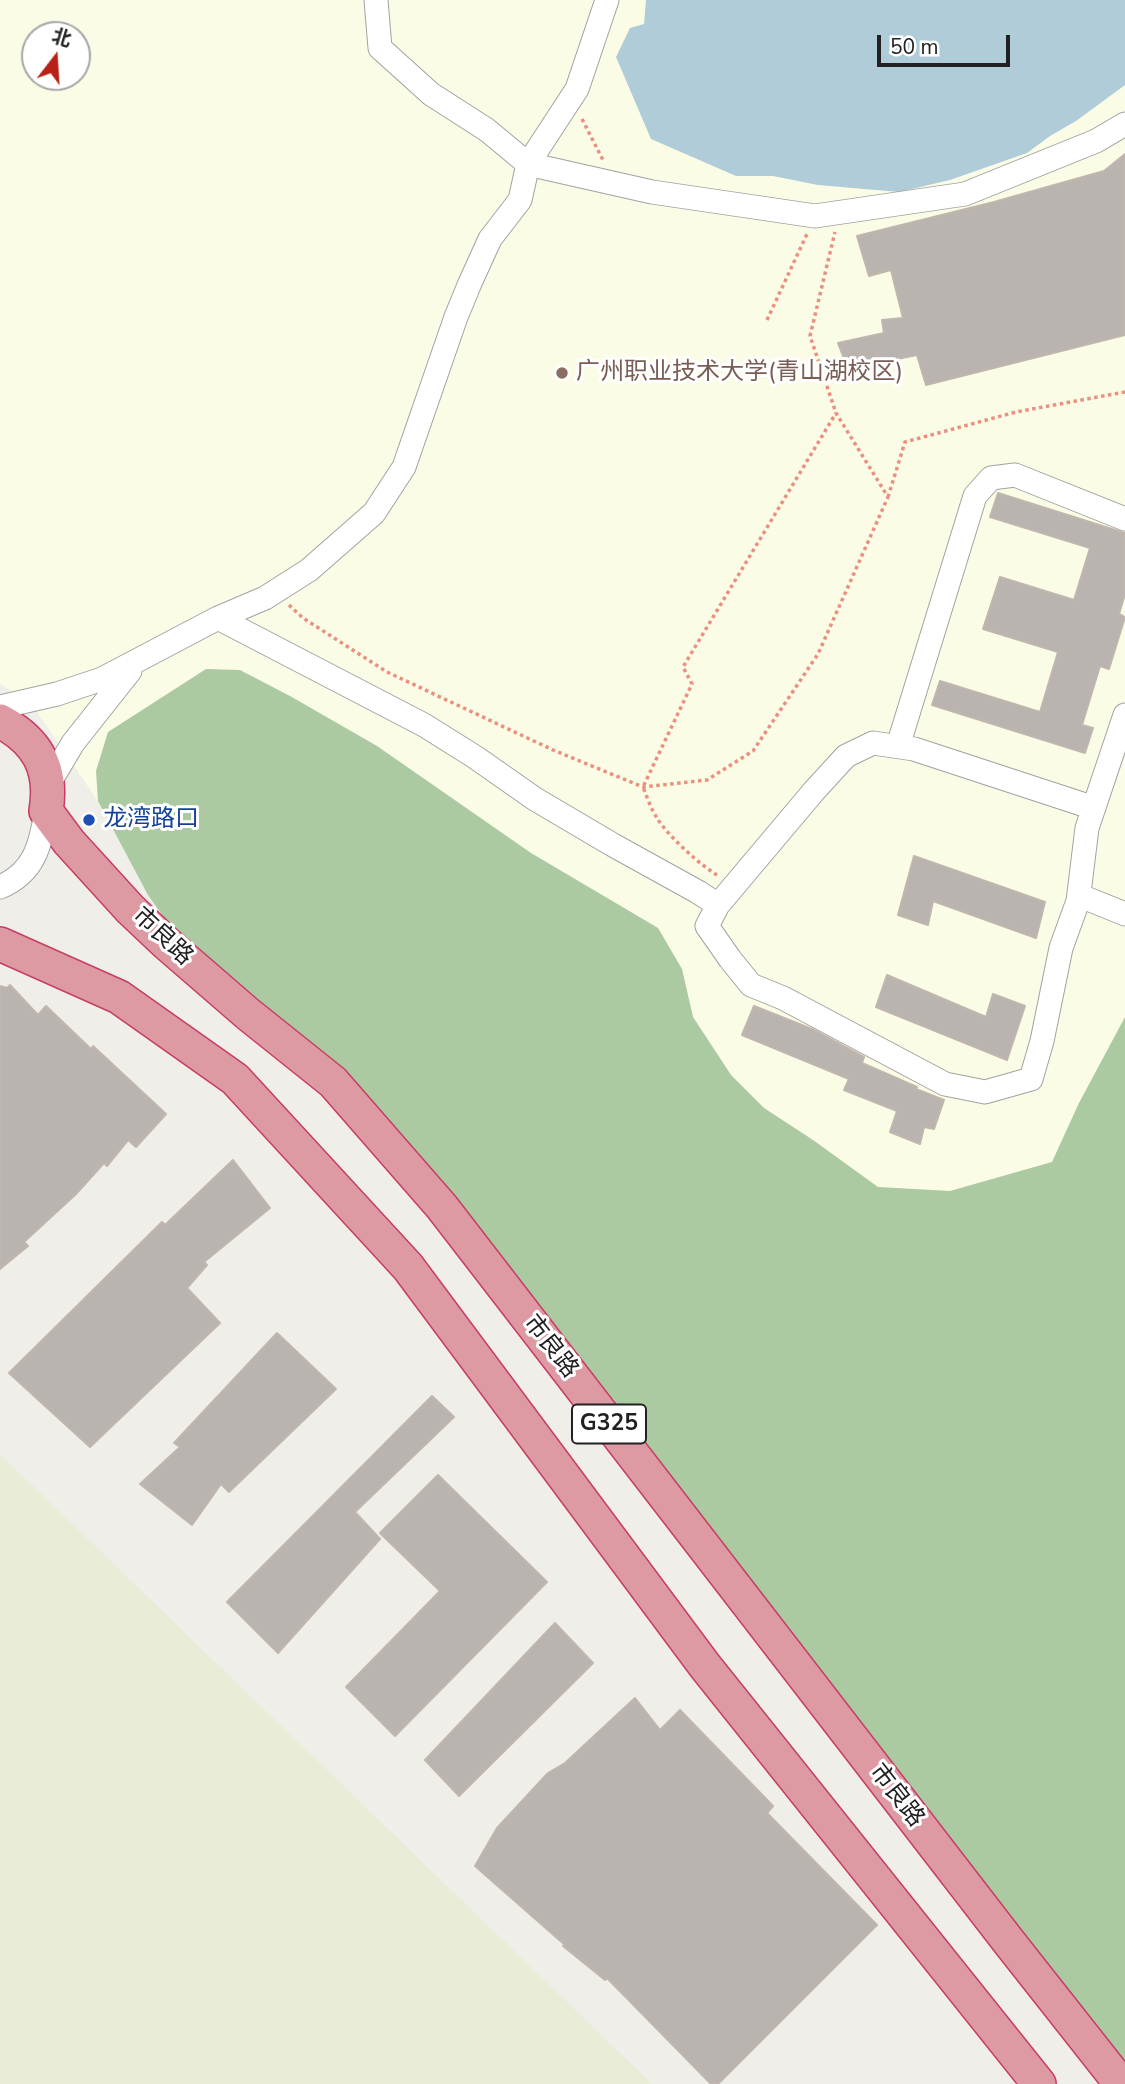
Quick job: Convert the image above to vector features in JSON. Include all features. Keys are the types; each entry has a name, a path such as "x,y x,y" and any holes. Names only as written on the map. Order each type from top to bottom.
{"highway":[{"name":"市良路","path":"0,721 13,728 32,746 45,766 47,798 69,842 166,943 248,1014 333,1082 442,1207 1121,2084"},
{"name":"G325","path":"0,944 119,997 235,1079 408,1267 705,1666 1039,2084"}],"street":[{"path":"376,0 380,48 431,94 487,130 528,164 652,192 815,216 965,194 1096,141 1125,124"},
{"path":"0,707 102,680 218,618 265,598 309,570 374,513 404,467 470,283 490,239 520,200 528,164 577,89 607,0"},
{"path":"898,747 975,496 991,478 1015,475 1125,519"},
{"path":"218,618 424,725 535,799 718,905"},
{"path":"0,887 27,870 43,830 47,798 73,743 139,661"},
{"path":"1094,808 914,749 873,743 846,757 814,790 718,905 707,926 751,985 842,1028 945,1084 985,1092 1031,1079 1042,1041 1061,948 1078,901 1087,828 1094,808 1125,715"},
{"path":"1078,901 1083,897 1125,914"}],"path":[{"path":"572,98 615,184"},
{"path":"840,212 810,335 836,413 888,497"},
{"path":"767,320 815,216"},
{"path":"275,591 303,618 387,672 552,750 643,788 707,780 753,751 818,654 888,497 905,442 1016,412 1125,392"},
{"path":"734,885 708,870 683,847 657,819 643,788 692,684 683,667 836,413"}],"shaded area":[{"name":"广州职业技术大学(青山湖校区)","path":"0,0 1125,0 1125,1017 1079,1103 1052,1162 950,1191 877,1187 764,1108 731,1075 693,1017 682,969 658,928 531,853 377,746 290,696 96,771 98,801 31,703 0,684"},
{"path":"0,1454 652,2084 0,2084"}],"green space":[{"path":"206,669 240,670 290,696 377,746 531,853 658,928 682,969 693,1017 731,1075 764,1108 878,1187 950,1191 1052,1162 1079,1103 1125,1017 1125,2072 393,1136 177,936 148,895 98,801 96,771 108,732"}],"water":[{"path":"646,0 1125,0 1125,85 1027,153 950,180 899,192 818,185 773,176 736,176 651,139 616,57 630,28 644,24"}],"building":[{"path":"1125,154 1125,335 926,385 917,355 848,369 838,343 884,333 882,320 903,318 891,270 869,276 857,236 1104,171"},
{"path":"998,493 1125,533 1125,594 1119,614 1125,617 1109,669 1100,666 1082,725 1093,728 1085,753 932,705 940,681 1040,712 1058,652 983,629 1000,577 1074,600 1090,548 990,517"},
{"path":"914,856 1045,902 1036,938 933,901 928,925 898,915"},
{"path":"887,975 986,1017 993,994 1025,1006 1007,1060 876,1007"},
{"path":"10,985 38,1015 46,1006 166,1114 136,1147 128,1140 107,1166 104,1163 76,1194 24,1242 28,1246 0,1269 0,986 7,988"},
{"path":"754,1006 812,1029 864,1057 862,1063 944,1100 934,1129 924,1127 920,1144 890,1132 897,1111 844,1090 849,1079 742,1035"},
{"path":"233,1160 270,1208 204,1262 207,1265 187,1288 220,1323 90,1447 9,1373 162,1222 165,1225"},
{"path":"277,1333 336,1389 229,1492 221,1484 192,1525 140,1484 180,1447 174,1443"},
{"path":"432,1396 454,1417 355,1512 380,1539 278,1653 227,1602"},
{"path":"438,1475 547,1582 395,1736 346,1687 440,1591 380,1533"},
{"path":"555,1623 593,1663 459,1796 425,1760"},
{"path":"635,1698 660,1730 680,1710 773,1806 767,1813 877,1925 718,2084 711,2084 607,1978 605,1980 563,1946 565,1945 475,1866 497,1828 548,1773 565,1763"}],"place":[{"name":"广州职业技术大学(青山湖校区)","path":"562,373"},
{"name":"龙湾路口","path":"89,820"}]}
